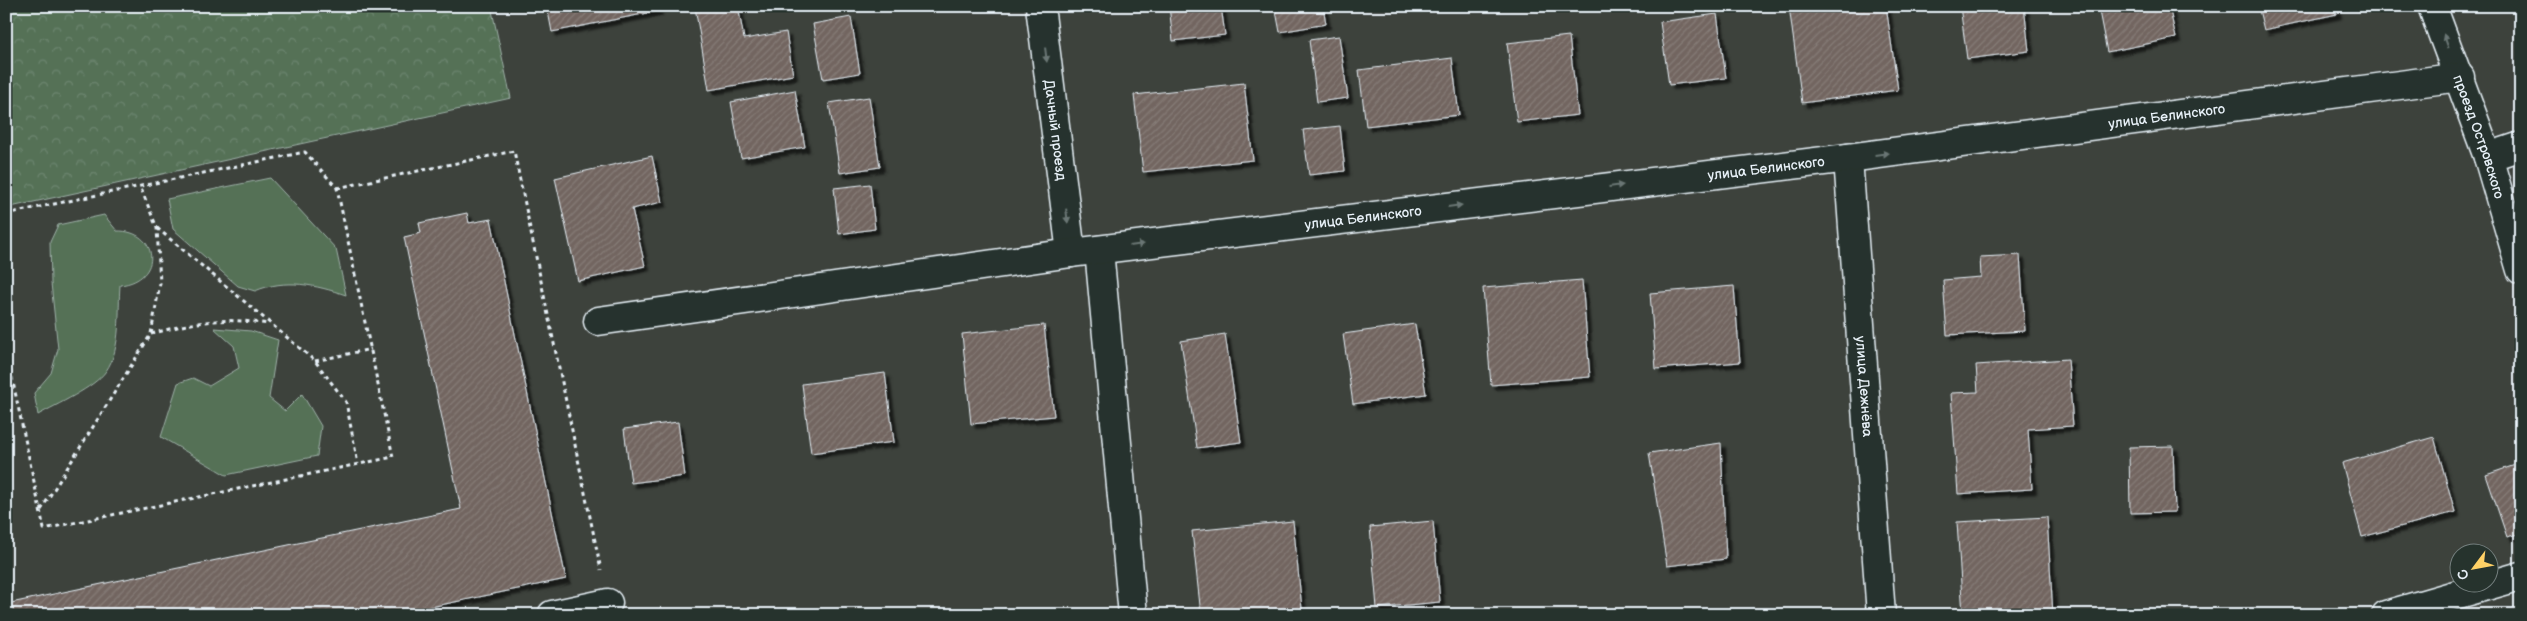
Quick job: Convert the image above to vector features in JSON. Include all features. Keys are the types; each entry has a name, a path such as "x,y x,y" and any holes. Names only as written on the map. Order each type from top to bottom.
{"street":[{"name":"Дачный проезд","path":"1040,6 1071,253"},
{"name":"проезд Островского","path":"2432,6 2460,77 2488,157 2521,270"},
{"name":"улица Белинского","path":"598,321 1071,253 1848,158 2460,77"},
{"path":"2488,157 2521,146"},
{"name":"улица Дежнёва","path":"1848,158 1880,615"},
{"path":"1099,250 1133,615"},
{"path":"2386,615 2521,576"},
{"path":"552,615 608,603"}],"path":[{"path":"337,188 514,151 608,603"},
{"path":"6,214 305,152 337,188 393,456 44,529 6,349"},
{"path":"40,511 151,334 160,283 157,228 140,186"},
{"path":"157,228 315,361 346,402 358,464"},
{"path":"151,334 197,322 237,319 269,324"},
{"path":"315,361 371,349"}],"green space":[{"path":"6,6 491,6 511,98 6,208"},
{"path":"270,178 336,249 346,295 300,284 278,285 255,291 238,286 173,229 167,199"},
{"path":"104,215 117,231 131,233 141,238 148,246 151,256 149,265 144,274 134,281 120,285 117,341 115,352 106,371 93,384 38,415 34,393 51,373 58,349 51,283 50,242 58,225"},
{"path":"214,328 251,331 278,340 269,398 285,411 302,394 321,426 317,456 226,475 161,437 178,383 193,378 209,386 239,368 234,346"}],"building":[{"path":"547,6 657,6 658,11 552,32"},
{"path":"738,6 744,39 786,32 793,75 709,90 695,7"},
{"path":"1169,6 1221,6 1225,35 1173,41"},
{"path":"1275,6 1323,6 1326,24 1280,32"},
{"path":"1789,6 1886,6 1898,90 1802,103"},
{"path":"1960,6 2024,6 2029,51 1967,59"},
{"path":"2098,6 2169,6 2176,38 2107,52"},
{"path":"2258,6 2335,6 2337,14 2264,30"},
{"path":"1717,14 1726,78 1669,85 1660,22"},
{"path":"851,17 860,73 823,79 813,24"},
{"path":"1339,36 1348,98 1317,102 1309,40"},
{"path":"1569,36 1578,115 1517,122 1507,43"},
{"path":"1452,58 1459,115 1366,126 1359,70"},
{"path":"1244,83 1253,160 1143,172 1134,95"},
{"path":"795,90 805,147 741,158 731,102"},
{"path":"869,97 880,167 840,173 829,103"},
{"path":"1340,126 1345,171 1309,175 1303,130"},
{"path":"652,156 662,202 632,209 645,266 578,281 555,178"},
{"path":"870,184 875,229 839,234 834,188"},
{"path":"467,213 469,223 491,219 566,579 392,615 6,615 6,604 461,509 404,237 421,233 419,223"},
{"path":"2020,255 2025,331 1947,335 1943,280 1981,277 1980,257"},
{"path":"1582,280 1590,377 1491,385 1483,288"},
{"path":"1734,286 1740,362 1656,369 1650,293"},
{"path":"1415,324 1426,394 1353,404 1343,334"},
{"path":"1044,325 1054,416 971,424 962,334"},
{"path":"1225,334 1241,442 1197,448 1181,341"},
{"path":"2068,359 2073,426 2028,429 2032,489 1958,494 1951,393 1978,392 1976,365"},
{"path":"885,373 894,442 811,453 802,384"},
{"path":"678,422 685,476 631,483 624,429"},
{"path":"2434,437 2455,512 2362,537 2342,463"},
{"path":"1721,443 1726,559 1667,566 1649,453"},
{"path":"2173,446 2175,512 2130,513 2129,447"},
{"path":"2521,463 2521,533 2507,537 2486,475"},
{"path":"2047,517 2053,615 1963,615 1957,522"},
{"path":"1293,521 1302,609 1249,615 1201,615 1192,531"},
{"path":"1433,521 1440,602 1377,608 1370,527"}]}
